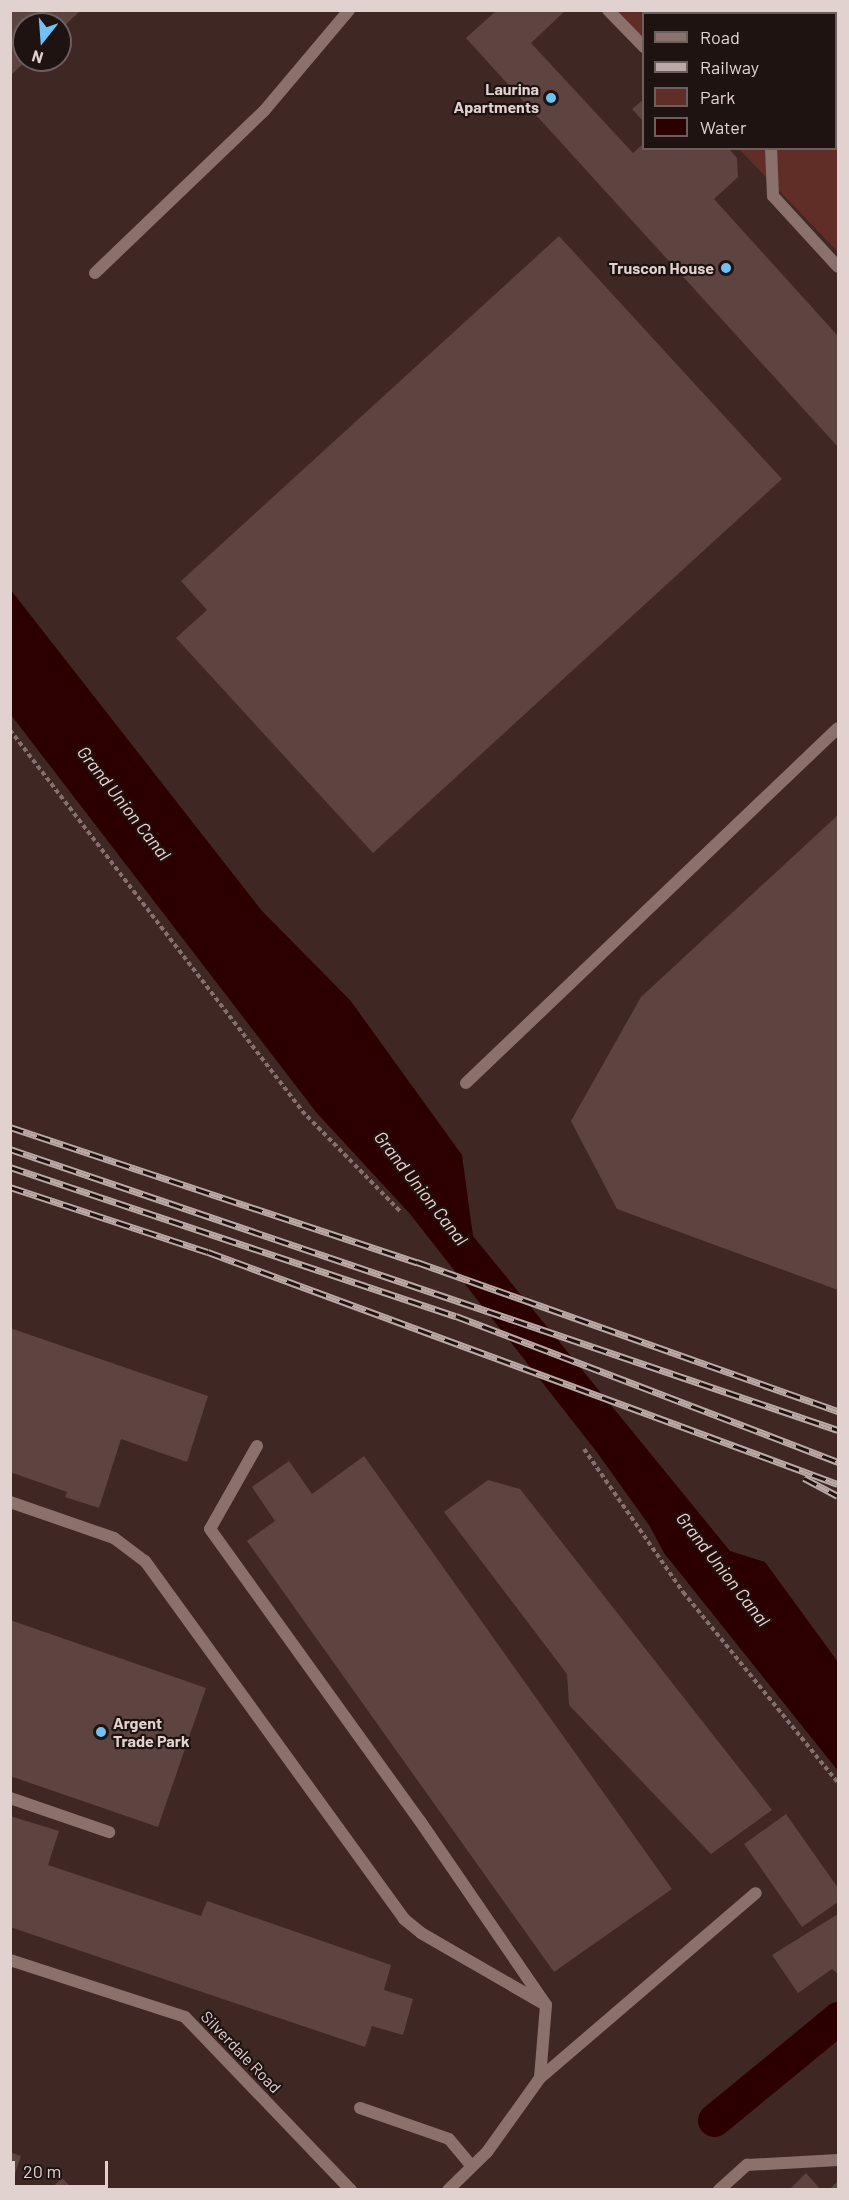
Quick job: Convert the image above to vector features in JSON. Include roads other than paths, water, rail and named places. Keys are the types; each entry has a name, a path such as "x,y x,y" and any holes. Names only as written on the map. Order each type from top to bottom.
{"street":[{"path":"95,273 264,111 349,10"},
{"path":"608,10 642,45"},
{"path":"771,150 773,196 838,267"},
{"path":"466,1083 838,728"},
{"path":"257,1446 210,1529 420,1821 546,2005 540,2078"},
{"path":"10,1502 114,1538 140,1556 404,1919 421,1933 546,2005"},
{"path":"10,1798 109,1832"},
{"path":"448,2190 487,2152 540,2078 756,1893"},
{"name":"Silverdale Road","path":"10,1960 185,2017 351,2190"},
{"path":"360,2109 449,2139 472,2166"},
{"path":"719,2190 747,2165 838,2160"}],"water":[{"name":"Grand Union Canal","path":"10,589 262,911 350,1000 462,1155 473,1236 730,1551 765,1562 838,1662 838,1771 664,1553 649,1525 596,1451 410,1214 316,1112 11,715"}],"waterway":[{"path":"714,2120 838,2018"}],"railway":[{"path":"10,1127 417,1262 838,1411"},
{"path":"10,1149 838,1430"},
{"path":"10,1167 456,1316 838,1462"},
{"path":"10,1187 208,1252 838,1484"},
{"path":"804,1478 838,1496"}],"place":[{"name":"Laurina Apartments","path":"551,98"},
{"name":"Truscon House","path":"726,268"},
{"name":"Argent Trade Park","path":"101,1732"}]}
